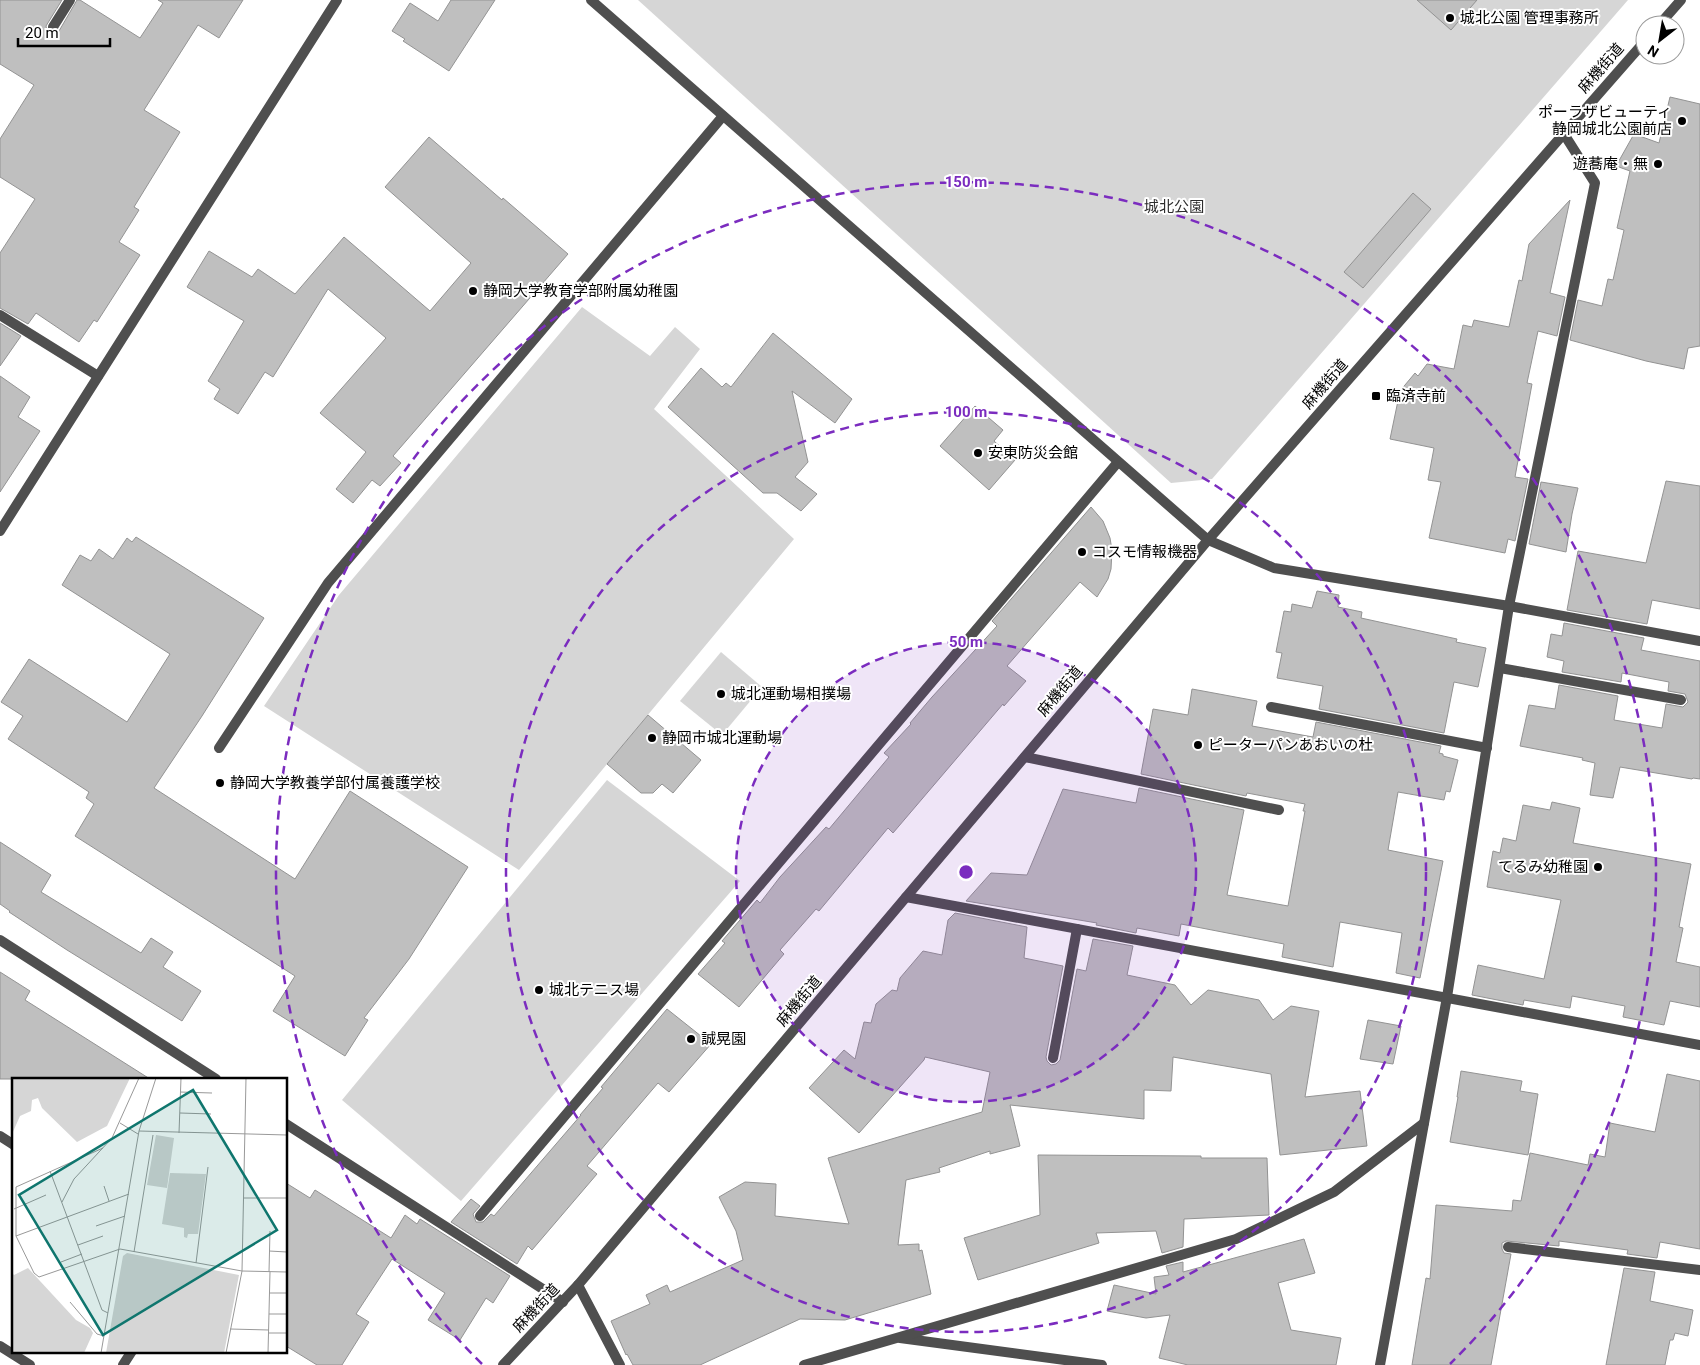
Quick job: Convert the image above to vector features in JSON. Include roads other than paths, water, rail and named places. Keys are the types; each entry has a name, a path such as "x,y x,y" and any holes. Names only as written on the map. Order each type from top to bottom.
{"street":[{"path":"53,27 70,0"},
{"path":"0,531 337,0"},
{"path":"591,0 1208,540 1274,568 1510,606 1700,641"},
{"path":"1667,15 1680,0"},
{"name":"麻機街道","path":"503,1365 578,1285 1208,540 1635,52"},
{"path":"219,748 328,583 723,116"},
{"path":"1380,1365 1447,997 1510,606 1595,182 1564,134"},
{"path":"0,315 98,376"},
{"path":"480,1216 1118,462"},
{"path":"1500,668 1681,700"},
{"path":"1271,707 1487,748"},
{"path":"1024,757 1279,810"},
{"path":"906,897 1700,1044"},
{"path":"1053,1058 1077,928"},
{"path":"0,940 214,1078"},
{"path":"804,1365 1236,1240 1334,1192 1424,1123"},
{"path":"288,1125 563,1302"},
{"path":"0,1136 12,1144"},
{"path":"1508,1247 1700,1270"},
{"path":"578,1285 620,1365"},
{"path":"896,1338 1102,1365"},
{"path":"0,1346 30,1365"},
{"path":"123,1365 131,1352"}],"place":[{"name":"城北公園 管理事務所","path":"1450,18"},
{"name":"ポーラザビューティ 静岡城北公園前店","path":"1682,121"},
{"name":"遊蕎庵・無","path":"1658,164"},
{"name":"静岡大学教育学部附属幼稚園","path":"473,291"},
{"name":"臨済寺前","path":"1376,396"},
{"name":"安東防災会館","path":"978,453"},
{"name":"コスモ情報機器","path":"1082,552"},
{"name":"城北運動場相撲場","path":"721,694"},
{"name":"静岡市城北運動場","path":"652,738"},
{"name":"ピーターパンあおいの杜","path":"1198,745"},
{"name":"静岡大学教養学部付属養護学校","path":"220,783"},
{"name":"てるみ幼稚園","path":"1598,867"},
{"name":"城北テニス場","path":"539,990"},
{"name":"誠晃園","path":"691,1039"}],"park label":[{"name":"城北公園","path":"1174,207"}]}
